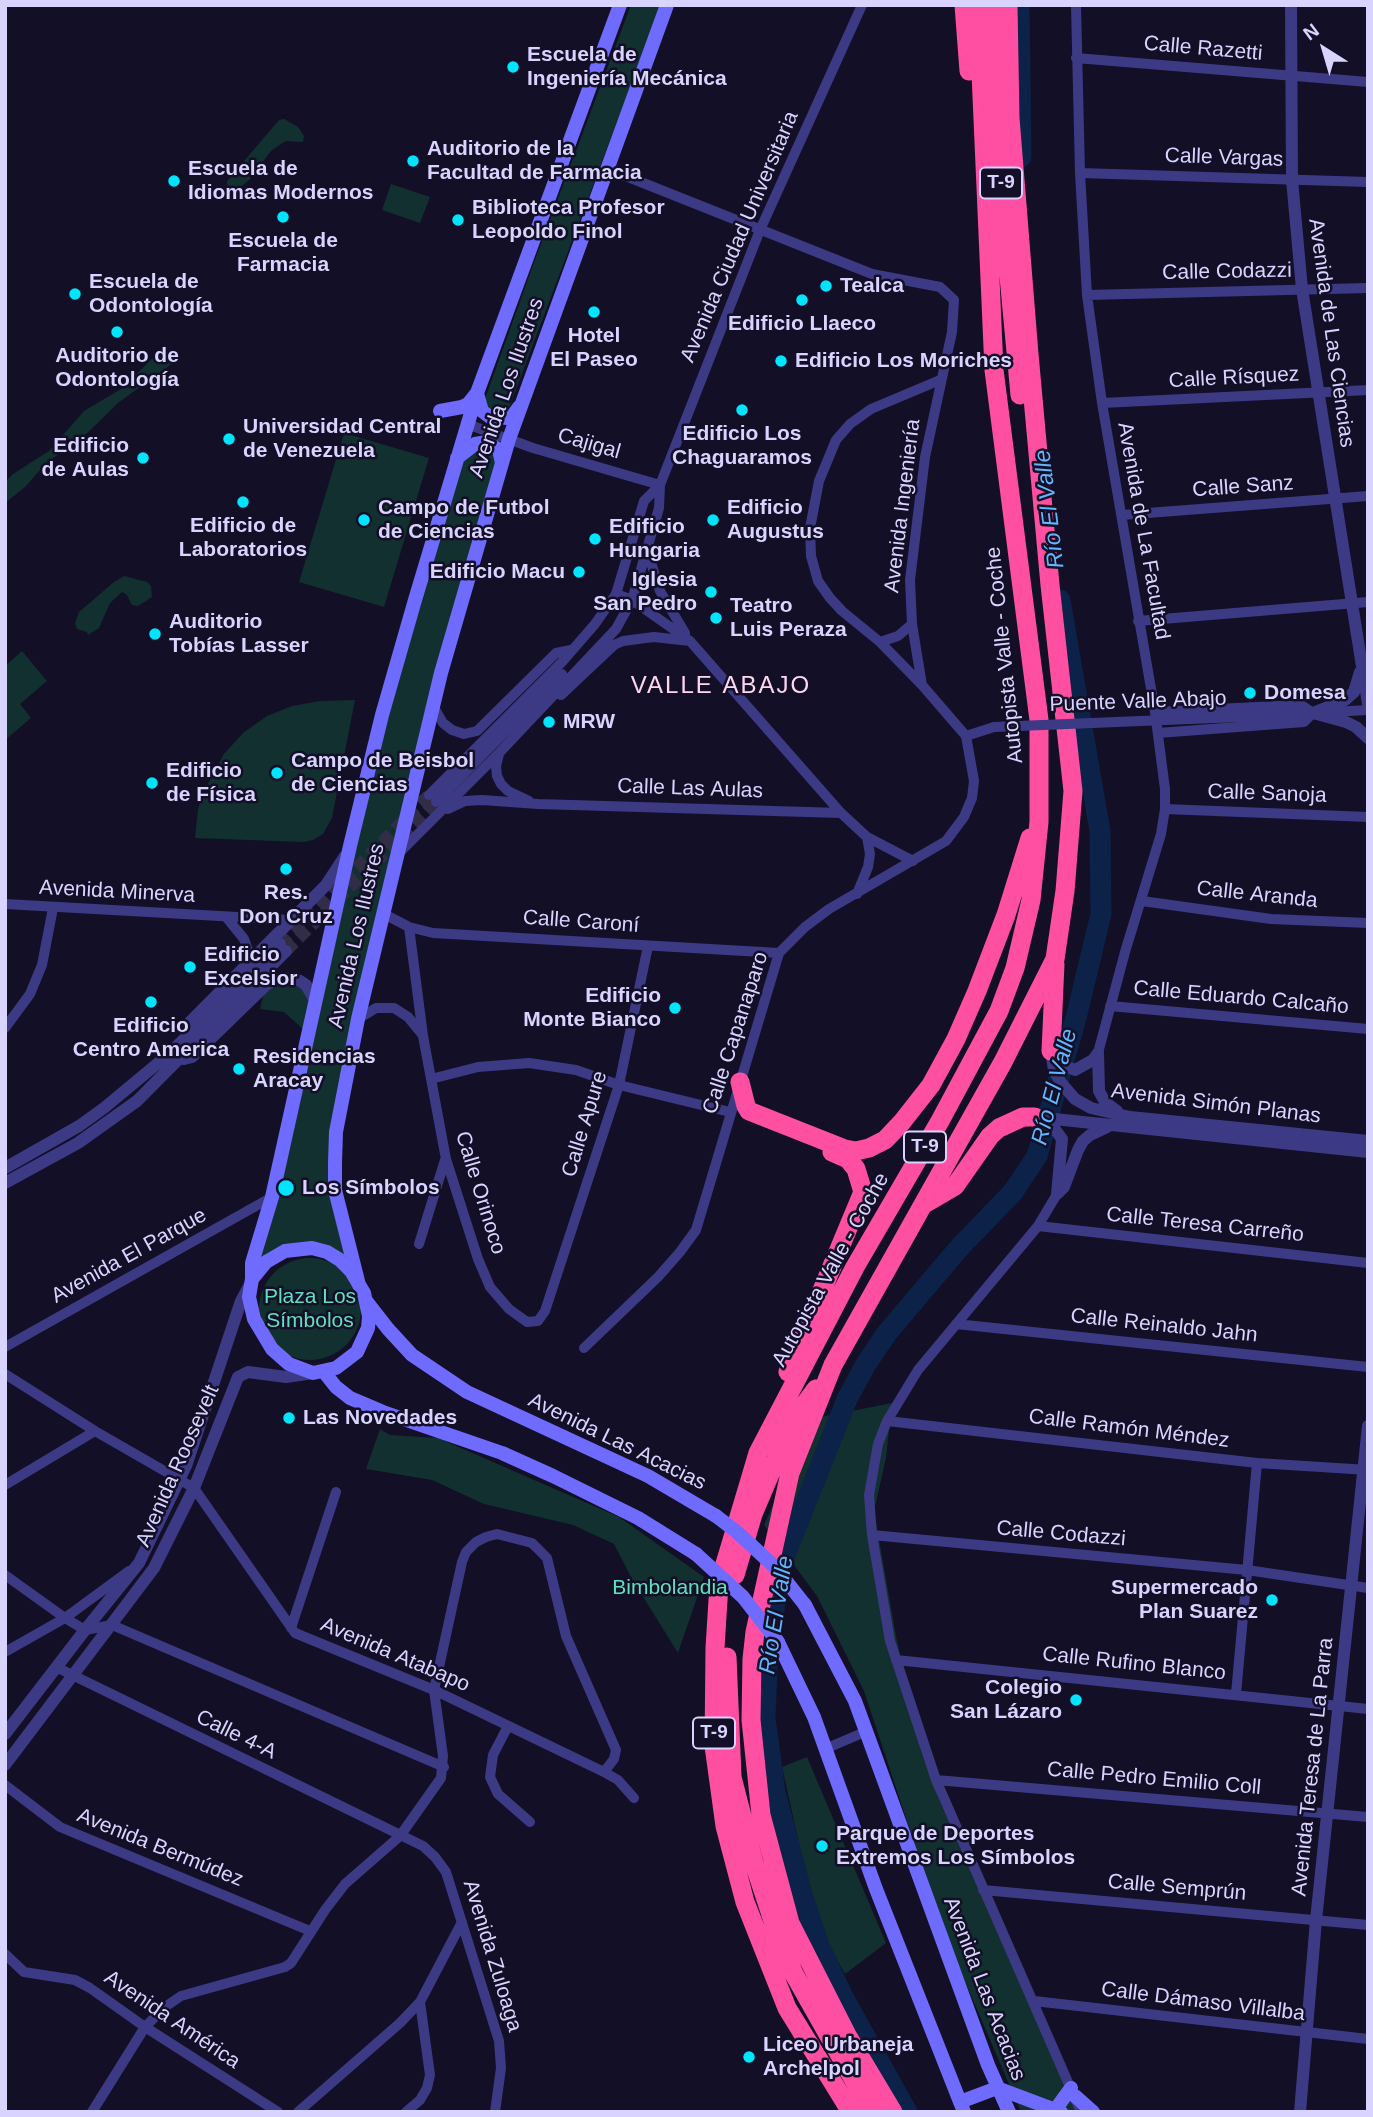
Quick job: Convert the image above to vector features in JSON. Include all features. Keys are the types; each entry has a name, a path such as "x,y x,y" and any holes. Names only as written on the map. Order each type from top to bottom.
{"highway":[{"path":"964,5 973,115 984,143"},
{"name":"T-9","path":"978,5 984,143"},
{"name":"Autopista Valle - Coche","path":"893,2112 847,2035 790,1923 761,1815 751,1720 755,1632 790,1473 833,1365 926,1203 1003,1062 1055,959 1065,891 1069,844 997,122 994,5"},
{"name":"Autopista Valle - Coche","path":"1008,5 1010,118 1022,356"},
{"name":"Autopista Valle - Coche","path":"851,2112 787,2008 744,1902 725,1826 714,1746 714,1672 719,1584 758,1453 855,1267 940,1121 999,1011 1016,968 1031,900 1039,822 1039,720 994,370 984,143"},
{"path":"740,1082 749,1111 845,1149 856,1151 885,1140 931,1084 956,1039 1006,915 1028,841 1039,822"},
{"name":"T-9","path":"1051,1051 1055,959"},
{"name":"T-9","path":"730,1112 848,1159 856,1169 863,1192 784,1381 758,1453"},
{"path":"926,1203 955,1186 990,1136 999,1128 1023,1118 1035,1117"},
{"path":"833,1365 793,1420 753,1514 735,1571 727,1617 728,1714 732,1777 754,1863 778,1936 794,1974 872,2112"}],"main road":[{"name":"Avenida Los Ilustres","path":"251,1282 252,1263 272,1197 382,715 455,461 477,393 620,5"},
{"name":"Avenida Los Ilustres","path":"359,1284 335,1190 336,1132 358,1019 433,706 509,439 667,5"},
{"path":"477,393 482,411 494,418 511,416 523,400"},
{"path":"440,411 462,407 477,393"},
{"path":"455,461 475,444 487,442 499,450 502,465"},
{"path":"318,1372 348,1361 364,1341 368,1328 367,1303 351,1271 340,1260 327,1252 312,1248 296,1249 275,1256 258,1270 251,1282 251,1308 264,1340 289,1364 318,1372 350,1398 502,1453 638,1518 696,1554 743,1597 778,1642 800,1685 876,1889 962,2107 997,2088 1058,2111 1073,2092 1093,2112"},
{"name":"Avenida Las Acacias","path":"367,1303 412,1355 428,1367 467,1392 648,1476 716,1516 775,1567 805,1605 839,1667 867,1731 997,2088 1009,2112"}],"street":[{"name":"Avenida Ciudad Universitaria","path":"398,854 500,752 616,629 632,600 659,508 660,485 760,230 862,5"},
{"name":"Avenida de La Facultad","path":"1076,5 1080,173 1087,295 1102,403 1164,771 1165,809 1155,855 1098,1053"},
{"name":"Avenida de Las Ciencias","path":"1291,5 1292,180 1302,289 1368,704"},
{"name":"Calle Razetti","path":"1076,58 1368,82"},
{"path":"608,169 760,230"},
{"name":"Calle Vargas","path":"1080,173 1368,182"},
{"name":"Avenida Ingeniería","path":"760,230 872,274 940,286 954,300 952,332 925,457 910,580 912,624 922,685"},
{"name":"Calle Codazzi","path":"1087,295 1368,288"},
{"path":"940,380 871,409 849,425 836,440 819,481 810,528 813,569 818,581 836,605 880,642 966,736"},
{"name":"Calle Rísquez","path":"1102,403 1368,390"},
{"name":"Cajigal","path":"467,424 660,485"},
{"name":"Avenida Ciudad Universitaria","path":"632,600 607,632 432,798 595,624 616,594 644,501 660,485"},
{"name":"Calle Sanz","path":"1122,515 1368,496"},
{"path":"647,551 660,591 690,641 841,813 867,838 913,861"},
{"path":"616,594 632,600 690,641"},
{"path":"1138,621 1368,602"},
{"path":"880,642 898,636 912,624"},
{"name":"Avenida Ciudad Universitaria","path":"500,752 614,645 623,641 654,637 690,641"},
{"path":"433,706 443,723 452,730 464,734 477,731 556,653 571,650"},
{"path":"1158,733 1304,722 1313,713 1345,700 1354,692 1361,664"},
{"path":"1155,712 1303,706 1313,713 1346,722 1368,738"},
{"name":"Puente Valle Abajo","path":"966,736 993,727 1368,710"},
{"name":"Calle Capanaparo","path":"584,1348 658,1277 696,1230 779,953 805,927 830,909 946,841 964,817 972,798 974,781 966,736"},
{"name":"Calle Las Aulas","path":"500,752 496,766 501,784 508,791 538,804"},
{"name":"Calle Las Aulas","path":"440,813 465,801 482,800 841,813"},
{"name":"Calle Sanoja","path":"1165,809 1368,817"},
{"path":"857,894 868,867 870,854 867,838"},
{"path":"173,1057 176,1037 326,885 350,846"},
{"name":"Calle Aranda","path":"1142,901 1271,919 1368,923"},
{"name":"Avenida Minerva","path":"5,904 291,920"},
{"path":"5,1028 30,994 42,965 54,908"},
{"name":"Calle Caroní","path":"384,914 409,927 433,933 779,953"},
{"path":"227,918 244,939 249,953 247,964"},
{"name":"Calle Orinoco","path":"409,927 423,1037 446,1159 478,1259 490,1287 509,1309 527,1322 538,1321 545,1311"},
{"name":"Calle Apure","path":"545,1311 619,1085 648,946"},
{"path":"5,1183 78,1143 137,1101 173,1057 283,947"},
{"path":"5,1167 79,1126 173,1057 192,1058 266,985 276,980 293,978 306,985 316,1002"},
{"name":"Calle Eduardo Calcaño","path":"1110,1006 1368,1029"},
{"path":"358,1019 376,1008 394,1008 418,1026 423,1037"},
{"path":"1051,1051 1065,1066 1075,1070 1093,1060 1098,1053"},
{"name":"Avenida Simón Planas","path":"1051,1051 1057,1077 1075,1099 1091,1108 1130,1117 1368,1141"},
{"path":"1098,1053 1099,1091 1105,1102 1114,1110 1130,1117"},
{"path":"431,1079 478,1067 529,1063 576,1070 619,1085 730,1112"},
{"path":"1035,1117 1054,1128 1062,1139 1057,1194"},
{"name":"Avenida Simón Planas","path":"1035,1117 1368,1152"},
{"path":"1081,2112 936,1780 890,1641 872,1535 869,1495 878,1444 887,1421 918,1370 1038,1226 1064,1186 1083,1141 1109,1126"},
{"path":"419,1244 446,1159"},
{"name":"Avenida El Parque","path":"5,1347 272,1197"},
{"name":"Calle Teresa Carreño","path":"1038,1226 1368,1263"},
{"name":"Avenida Roosevelt","path":"5,1734 139,1563 180,1481 240,1301 251,1282"},
{"name":"Calle Reinaldo Jahn","path":"956,1324 1368,1367"},
{"name":"Avenida Roosevelt","path":"5,1765 154,1568 194,1488 239,1377 248,1372 286,1377 318,1372"},
{"path":"5,1374 95,1432 194,1488"},
{"name":"Calle Ramón Méndez","path":"887,1421 1257,1463 1366,1470"},
{"name":"Avenida Teresa de La Parra","path":"1300,2112 1316,1920 1366,1470 1368,1426"},
{"path":"5,1485 95,1432"},
{"path":"1236,1694 1257,1463"},
{"name":"Avenida Atabapo","path":"194,1488 291,1628 300,1636 434,1690 604,1772 618,1780 634,1798"},
{"path":"291,1628 336,1492"},
{"path":"92,2112 145,2027 165,2007 181,1996 285,1967 296,1956 310,1931 345,1884 400,1836 441,1778 444,1767 434,1690 462,1562 466,1552 476,1542 497,1534 532,1543 547,1558 566,1636 616,1750 614,1759 604,1772"},
{"name":"Calle Codazzi","path":"872,1535 1247,1570 1352,1586"},
{"path":"5,1652 65,1618 139,1563"},
{"path":"5,1575 85,1630 112,1625 444,1767"},
{"path":"1352,1586 1368,1588"},
{"name":"Calle Rufino Blanco","path":"896,1660 1368,1709"},
{"name":"Calle 4-A","path":"56,1667 400,1836"},
{"path":"508,1726 493,1755 490,1777 498,1794 530,1822"},
{"path":"825,1749 867,1731"},
{"name":"Calle Pedro Emilio Coll","path":"936,1780 1368,1817"},
{"name":"Avenida Bermúdez","path":"5,1785 60,1828 310,1931"},
{"name":"Avenida Zuloaga","path":"400,1836 423,1846 446,1872 499,2041 501,2068 495,2112"},
{"name":"Calle Semprún","path":"983,1890 1368,1925"},
{"path":"298,2112 400,2023 420,2002 463,1922"},
{"name":"Avenida América","path":"5,1954 24,1972 75,1980 90,1988 145,2027 278,2112"},
{"name":"Calle Dámaso Villalba","path":"1034,2001 1368,2039"},
{"path":"406,2112 421,2100 430,2075 420,2002"}],"green space":[{"path":"631,5 661,5 505,417 481,410 533,265"},
{"path":"284,119 298,127 304,136 303,142 286,141 281,144 271,151 250,179 242,186 230,190 227,181 279,120"},
{"path":"391,184 430,197 420,223 382,210"},
{"path":"161,350 172,352 173,363 118,403 77,443 48,461 25,487 5,503 5,482 13,474 49,451 84,411 121,389"},
{"name":"Campo de Futbol de Ciencias","path":"344,433 429,458 384,607 299,582"},
{"path":"468,448 499,450 441,673 333,1163 357,1278 323,1253 291,1252 254,1277 382,715"},
{"path":"124,576 147,582 151,586 152,597 138,606 132,605 127,595 122,592 110,603 99,628 88,635 87,632 77,629 75,623 79,612"},
{"path":"22,651 47,681 20,704 31,718 5,740 5,666"},
{"name":"Campo de Beisbol de Ciencias","path":"355,700 332,818 323,834 304,842 195,838 198,809 204,791 224,754 243,733 267,716 292,706 320,701"},
{"path":"286,981 302,989 312,1004 303,1029 284,1012 260,1009 264,992"},
{"name":"Plaza Los Símbolos","path":"310,1258 329,1262 346,1273 357,1290 361,1309 357,1328 346,1345 329,1356 310,1360 291,1356 274,1345 263,1328 259,1309 263,1290 274,1273 291,1262"},
{"path":"892,1403 886,1458 874,1511 896,1636 921,1751 939,1800 1079,2112 1021,2112 943,1930 864,1691 817,1596 764,1525 811,1419"},
{"name":"Bimbolandia","path":"380,1429 390,1435 438,1438 619,1517 704,1577 678,1653 632,1579 614,1544 573,1525 484,1504 432,1480 366,1469"},
{"name":"Parque de Deportes Extremos Los Símbolos","path":"807,1757 886,1943 845,1974 817,1924 782,1767"}],"waterway":[{"name":"Río El Valle","path":"1019,5 1021,157"},
{"name":"Río El Valle","path":"907,2112 842,1995 820,1948 801,1891 775,1792 765,1718 767,1669 777,1585 783,1560 847,1399 887,1333 959,1248 1013,1192 1037,1156 1076,1018 1101,914 1100,831 1060,600"}],"tunnel":[{"path":"280,944 429,795"},
{"path":"286,951 436,802"}],"place":[{"name":"Escuela de Ingeniería Mecánica","path":"513,67"},
{"name":"Auditorio de la Facultad de Farmacia","path":"413,161"},
{"name":"Escuela de Idiomas Modernos","path":"174,181"},
{"name":"Escuela de Farmacia","path":"283,217"},
{"name":"Biblioteca Profesor Leopoldo Finol","path":"458,220"},
{"name":"Tealca","path":"826,286"},
{"name":"Escuela de Odontología","path":"75,294"},
{"name":"Edificio Llaeco","path":"802,300"},
{"name":"Hotel El Paseo","path":"594,312"},
{"name":"Auditorio de Odontología","path":"117,332"},
{"name":"Edificio Los Moriches","path":"781,361"},
{"name":"Edificio Los Chaguaramos","path":"742,410"},
{"name":"Universidad Central de Venezuela","path":"229,439"},
{"name":"Edificio de Aulas","path":"143,458"},
{"name":"Edificio de Laboratorios","path":"243,502"},
{"name":"Campo de Futbol de Ciencias","path":"364,520"},
{"name":"Edificio Augustus","path":"713,520"},
{"name":"Edificio Hungaria","path":"595,539"},
{"name":"Edificio Macu","path":"579,572"},
{"name":"Iglesia San Pedro","path":"711,592"},
{"name":"Teatro Luis Peraza","path":"716,618"},
{"name":"Auditorio Tobías Lasser","path":"155,634"},
{"name":"Domesa","path":"1250,693"},
{"name":"MRW","path":"549,722"},
{"name":"Campo de Beisbol de Ciencias","path":"277,773"},
{"name":"Edificio de Física","path":"152,783"},
{"name":"Res. Don Cruz","path":"286,869"},
{"name":"Edificio Excelsior","path":"190,967"},
{"name":"Edificio Centro America","path":"151,1002"},
{"name":"Edificio Monte Bianco","path":"675,1008"},
{"name":"Residencias Aracay","path":"239,1069"},
{"name":"Los Símbolos","path":"286,1188"},
{"name":"Las Novedades","path":"289,1418"},
{"name":"Supermercado Plan Suarez","path":"1272,1600"},
{"name":"Colegio San Lázaro","path":"1076,1700"},
{"name":"Parque de Deportes Extremos Los Símbolos","path":"822,1846"},
{"name":"Liceo Urbaneja Archelpol","path":"749,2057"}],"district":[{"name":"VALLE ABAJO","path":"721,686"}]}
